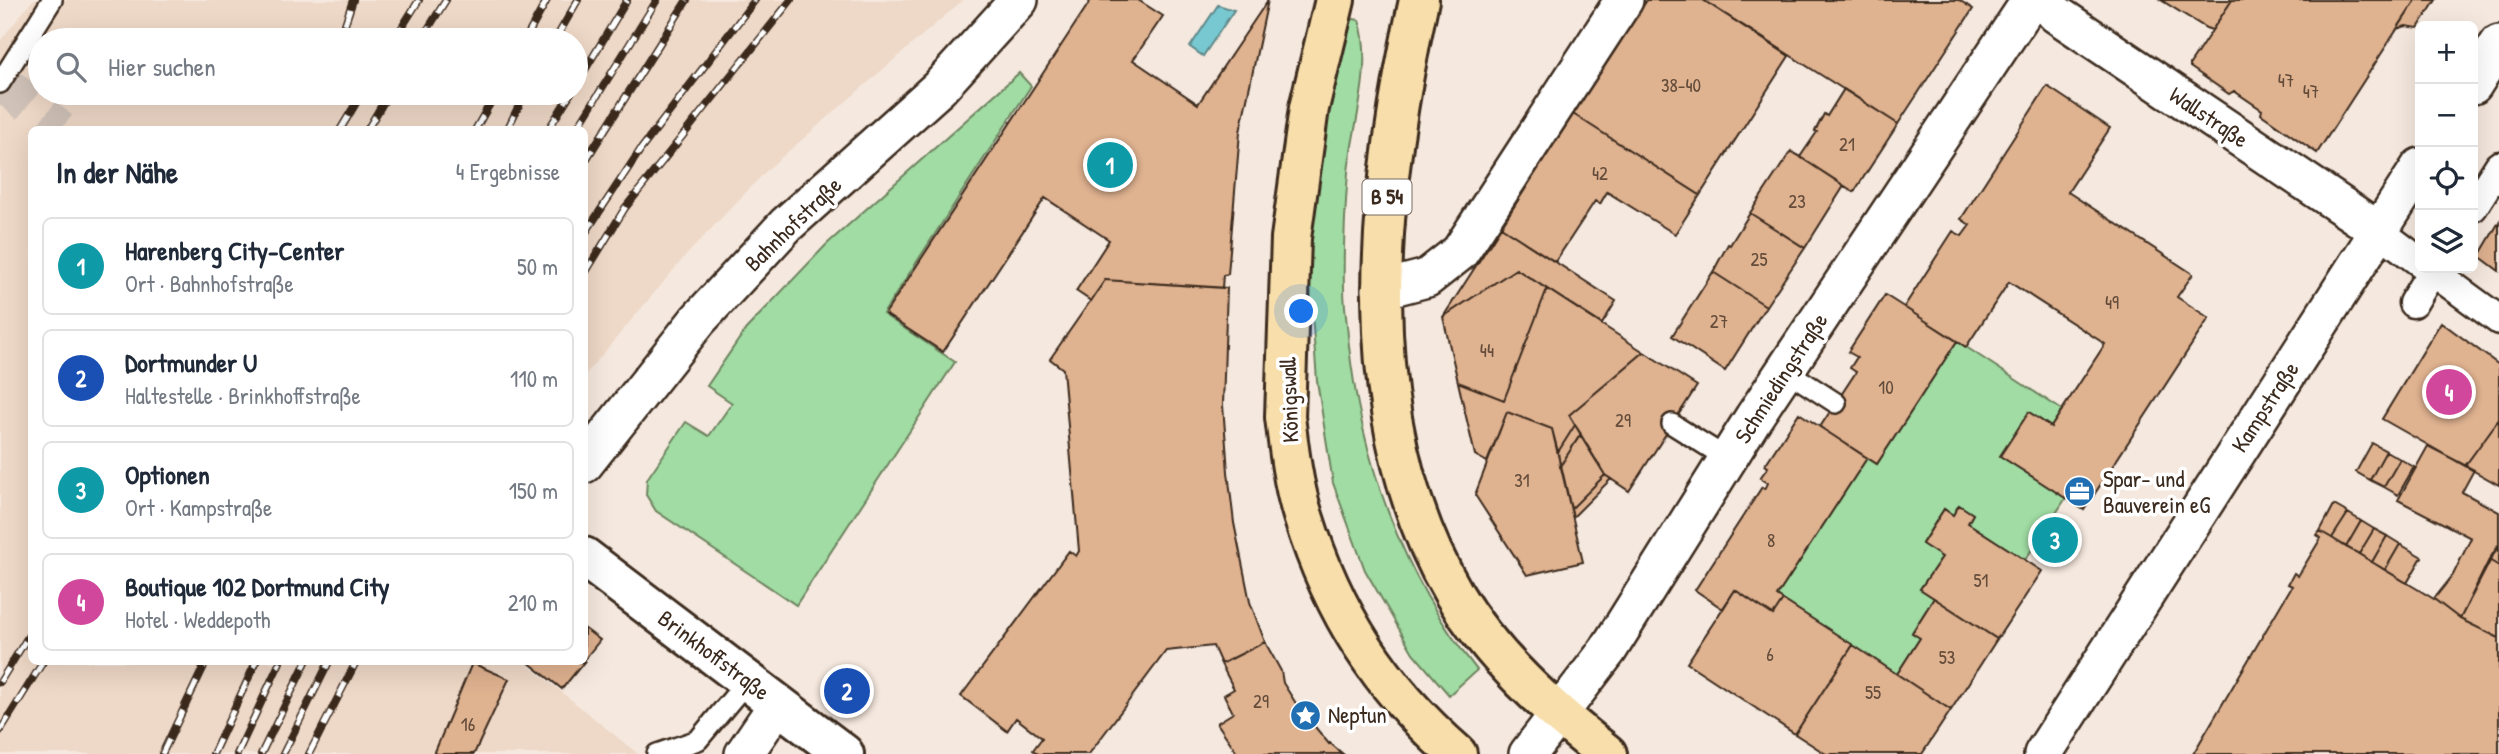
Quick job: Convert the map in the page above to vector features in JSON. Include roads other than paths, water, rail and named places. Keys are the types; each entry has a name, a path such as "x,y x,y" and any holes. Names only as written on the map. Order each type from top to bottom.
{"main road":[{"name":"Königswall","path":"1335,0 1309,108 1290,238 1285,417 1289,443 1302,515 1318,559 1354,633 1373,665 1398,697 1457,754"},
{"name":"B 54","path":"1419,0 1405,66 1384,220 1381,290 1384,342 1397,439 1409,487 1428,540 1455,594 1476,626 1513,670 1559,716 1607,754"}],"street":[{"name":"Bahnhofstraße","path":"588,459 698,320 786,225 939,88 1019,0"},
{"path":"1381,290 1427,278 1460,252 1500,209 1624,0"},
{"name":"Schmiedingstraße","path":"1528,754 1608,650 1785,370 2031,0"},
{"name":"Wallstraße","path":"2043,0 2056,14 2379,231"},
{"path":"2474,84 2499,44"},
{"path":"2478,200 2499,166"},
{"name":"Kampstraße","path":"2043,754 2415,175"},
{"path":"2379,231 2415,257"},
{"path":"2413,303 2426,273"},
{"path":"2437,273 2499,320"},
{"name":"Brinkhoffstraße","path":"588,560 844,754"},
{"path":"744,754 778,704"}],"lane":[{"path":"34,28 52,0"},
{"path":"0,83 28,38"},
{"path":"1785,370 1836,403"},
{"path":"1672,424 1728,459"},
{"path":"657,754 698,740 748,680"}],"water":[{"path":"1218,5 1234,10 1203,56 1190,47"}],"tunnel":[{"path":"0,80 28,103"},
{"path":"30,105 55,126"}],"railway":[{"path":"345,24 353,0"},
{"path":"402,28 419,0"},
{"path":"428,28 446,0"},
{"path":"532,28 547,0"},
{"path":"562,28 578,0"},
{"path":"588,65 627,0"},
{"path":"578,126 657,0"},
{"path":"588,157 687,0"},
{"path":"588,229 641,149 755,0"},
{"path":"588,268 625,208 791,0"},
{"path":"342,126 355,105"},
{"path":"369,126 382,105"},
{"path":"477,126 489,105"},
{"path":"509,126 519,105"},
{"path":"550,126 564,105"},
{"path":"0,682 28,636"},
{"path":"0,731 41,665"},
{"path":"162,754 205,665"},
{"path":"213,754 255,665"},
{"path":"237,754 279,665"},
{"path":"261,754 305,665"},
{"path":"283,754 328,665"},
{"path":"309,754 354,665"}],"place":[{"name":"Harenberg City-Center","path":"1110,165"},
{"name":"Boutique 102 Dortmund City","path":"2449,392"},
{"name":"Spar- und Bauverein eG","path":"2080,492"},
{"name":"Optionen","path":"2055,540"},
{"name":"Dortmunder U","path":"847,691"},
{"name":"Neptun","path":"1305,715"}]}
